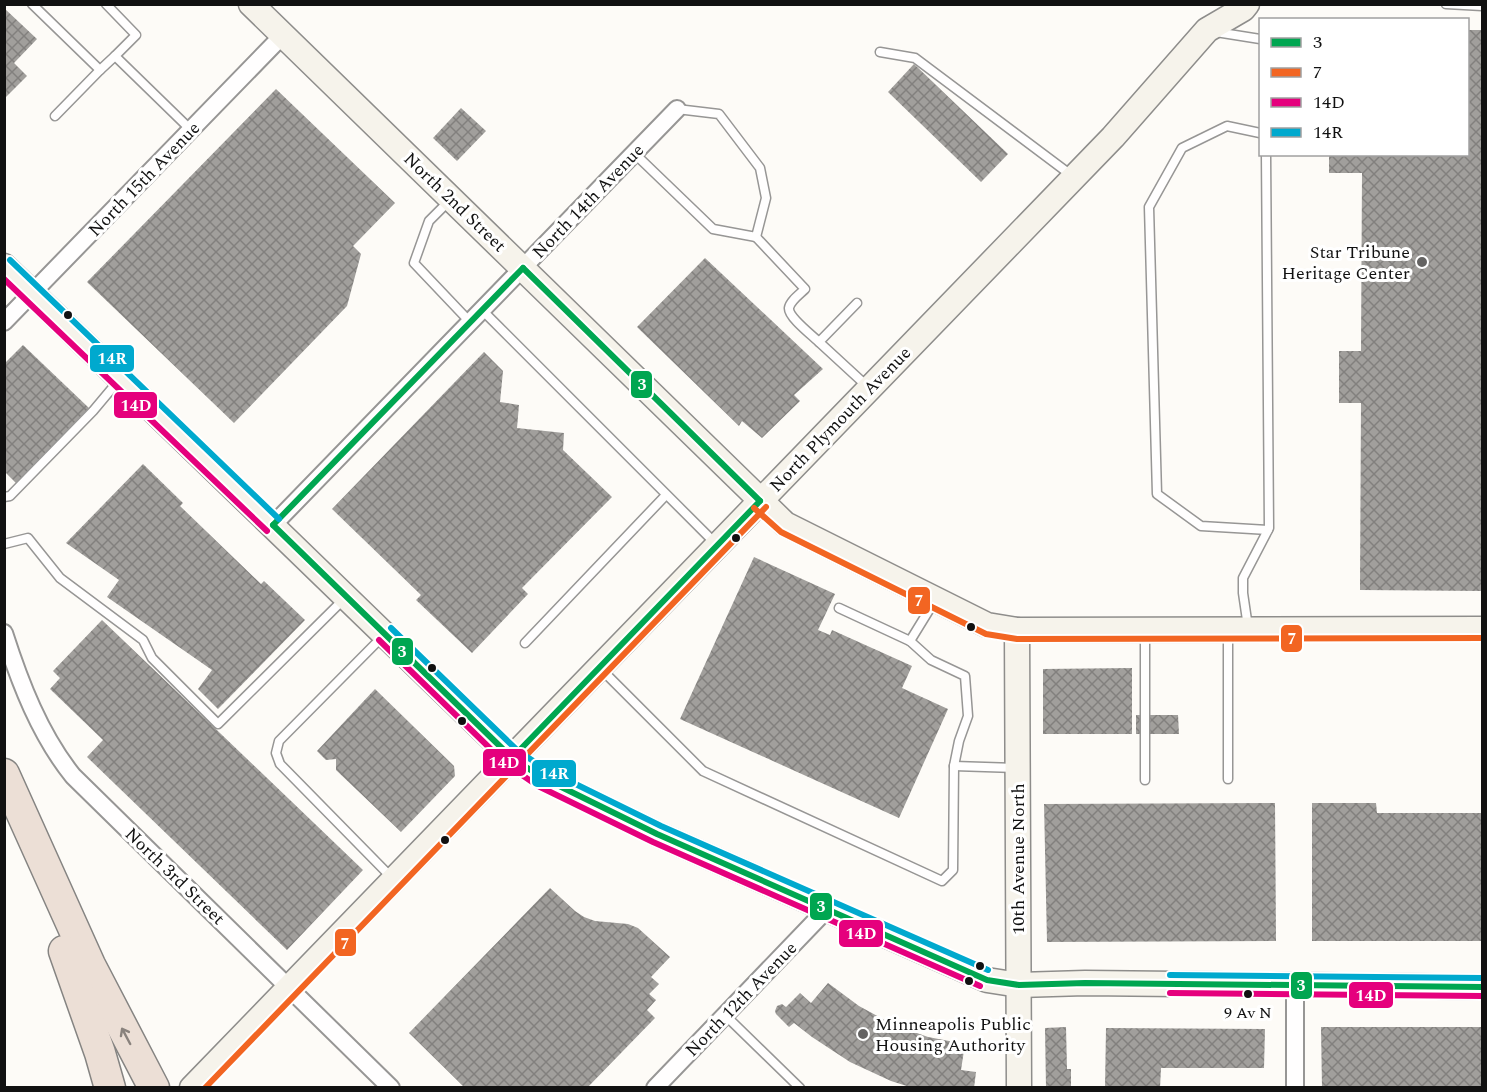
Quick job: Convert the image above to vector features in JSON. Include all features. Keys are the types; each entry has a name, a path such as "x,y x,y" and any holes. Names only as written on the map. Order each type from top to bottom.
{"highway":[{"path":"4,774 90,965 154,1088"},
{"path":"4,802 72,972 110,1088"}],"main road":[{"name":"North 2nd Street","path":"251,4 785,524 987,625 1017,630 1482,629"},
{"path":"1207,30 1212,4"},
{"name":"North Plymouth Avenue","path":"192,1088 1113,137 1207,30 1243,9 1247,4"},
{"path":"4,266 512,758 543,778 657,834 987,980 1019,985 1482,987"},
{"name":"10th Avenue North","path":"1017,630 1019,1088"}],"street":[{"name":"North 15th Avenue","path":"4,322 283,35"},
{"name":"North 14th Avenue","path":"273,525 677,109"},
{"name":"North 3rd Street","path":"4,633 16,670 47,740 65,767 391,1088"},
{"name":"North 12th Avenue","path":"655,1088 826,910"},
{"path":"1295,985 1295,1088"}],"lane":[{"path":"32,4 100,70"},
{"path":"55,116 136,35 106,4"},
{"path":"1446,4 1482,6"},
{"path":"1207,30 1259,39"},
{"path":"880,52 915,58 1074,177"},
{"path":"115,56 191,130"},
{"path":"677,109 719,114 760,168 766,198 756,237"},
{"path":"1259,132 1227,126 1182,148 1149,207 1157,494 1201,526 1268,530"},
{"path":"634,153 713,229 756,237 805,289 791,303 790,315 869,388"},
{"path":"1228,779 1243,578 1268,530 1266,156"},
{"path":"452,199 429,221 414,263 476,316 717,546"},
{"path":"819,342 857,303"},
{"path":"4,497 10,496 18,488 93,411 121,378"},
{"path":"525,643 666,495"},
{"path":"4,544 28,537 60,578 144,640 152,658 218,724 347,597"},
{"path":"910,641 936,600"},
{"path":"599,668 703,771 942,881 953,870 954,766 968,716 965,676 931,660 910,641 839,608"},
{"path":"1145,630 1145,780"},
{"path":"385,634 279,741 276,753 280,764 394,879"},
{"path":"954,766 1018,768"},
{"path":"725,1015 800,1088"}],"building":[{"path":"4,8 37,39 14,63 27,76 4,99"},
{"name":"Star Tribune Heritage Center","path":"1469,30 1482,30 1482,591 1360,590 1361,403 1339,403 1339,351 1361,351 1362,173 1329,173 1329,156 1469,156"},
{"path":"914,64 1008,154 981,182 888,92"},
{"path":"276,89 395,203 353,246 361,254 347,306 234,423 87,282"},
{"path":"461,108 486,131 457,161 433,138"},
{"path":"705,258 823,369 794,395 800,401 762,438 742,421 739,426 637,327"},
{"path":"23,345 89,408 16,483 4,471 4,364"},
{"path":"484,352 503,371 500,402 519,405 517,428 564,433 563,450 612,497 522,588 528,594 472,653 416,600 421,595 332,509"},
{"path":"143,464 183,503 180,506 261,584 264,581 305,620 218,709 198,689 212,670 107,597 119,580 66,543"},
{"path":"754,557 835,594 818,630 830,635 832,630 912,666 902,688 948,709 899,818 680,719"},
{"path":"102,620 363,870 287,950 87,757 103,740 50,689 60,678 53,671"},
{"path":"1132,668 1132,734 1043,734 1043,669"},
{"path":"375,689 454,766 455,776 401,832 336,770 336,759 326,760 317,751"},
{"path":"1136,715 1178,715 1179,734 1136,734"},
{"path":"1275,803 1276,941 1047,942 1044,804"},
{"path":"1312,803 1376,803 1377,813 1482,813 1482,941 1312,941"},
{"path":"550,888 584,917 595,921 628,924 638,928 670,957 651,977 659,984 649,994 656,1000 647,1010 655,1018 587,1088 465,1088 409,1033"},
{"name":"Minneapolis Public Housing Authority","path":"828,983 859,1006 892,1024 928,1037 965,1044 961,1070 976,1072 974,1088 913,1088 891,1081 850,1062 794,1023 789,1027 776,1014 777,1006 782,1004 786,1007 800,993 811,1003"},
{"path":"1066,1027 1067,1069 1071,1069 1071,1088 1046,1088 1045,1028"},
{"path":"1321,1027 1482,1027 1482,1088 1322,1088"},
{"path":"1106,1028 1265,1029 1264,1068 1161,1068 1160,1088 1105,1088"}],"transit line":[{"name":"14R","path":"10,260 279,519"},
{"name":"3","path":"523,268 760,501"},
{"name":"3","path":"273,525 523,268"},
{"name":"14D","path":"4,279 267,531"},
{"name":"3","path":"512,758 760,501"},
{"name":"7","path":"205,1088 766,507"},
{"name":"7","path":"754,508 781,532 986,634 1017,639 1482,638"},
{"name":"3","path":"273,525 512,758 543,778 657,834 987,980 1019,985 1085,983 1482,987"},
{"name":"14R","path":"391,628 518,751 547,770 661,826 988,970"},
{"name":"14D","path":"379,640 506,764 538,786 653,842 980,986"},
{"name":"14R","path":"1170,975 1482,978"},
{"name":"14D","path":"1170,993 1482,996"}],"place":[{"name":"Star Tribune Heritage Center","path":"1422,262"},
{"name":"9 Av N","path":"1248,994"},
{"name":"Minneapolis Public Housing Authority","path":"863,1034"}]}
